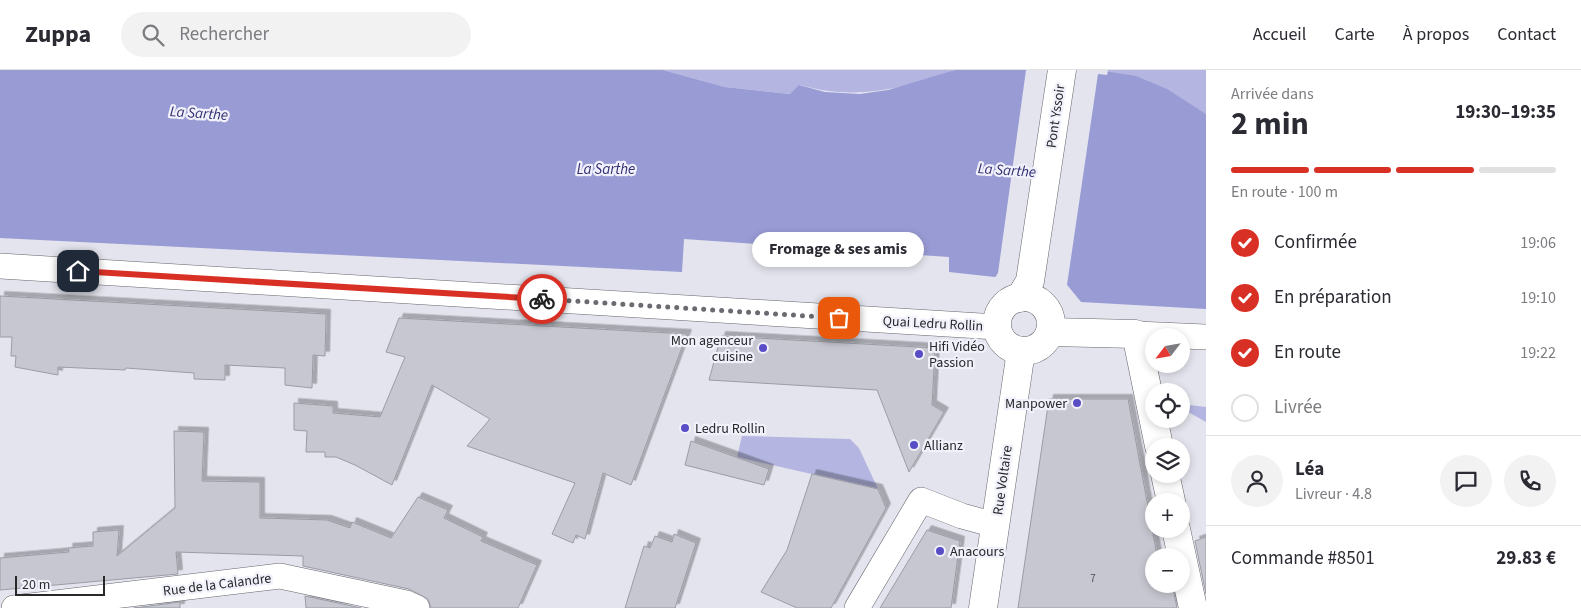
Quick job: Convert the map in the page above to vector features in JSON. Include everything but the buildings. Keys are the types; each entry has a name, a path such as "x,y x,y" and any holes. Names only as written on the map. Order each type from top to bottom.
{"main road":[{"name":"Pont Yssoir","path":"1029,293 1062,70"},
{"name":"Quai Ledru Rollin","path":"1021,351 1005,343 1000,338 997,327 1001,309 1009,302 1029,293"},
{"path":"1021,351 1039,347 1050,332 1050,316 1029,293"},
{"path":"1050,332 1136,334 1157,438"},
{"name":"Rue Voltaire","path":"983,608 1021,351"},
{"path":"1178,538 1193,608"}],"street":[{"name":"Quai Ledru Rollin","path":"0,266 997,327"},
{"path":"1136,334 1206,337"},
{"path":"857,608 921,500 962,516 995,525"},
{"name":"Rue de la Calandre","path":"14,608 280,576 406,603 417,608"}],"shaded area":[{"path":"663,70 955,70 916,83 879,91 841,92 800,85 791,94 725,87"},
{"path":"1098,70 1206,70 1206,114 1189,105"},
{"path":"1190,405 1206,407 1206,422 1190,413"},
{"path":"742,436 850,439 859,448 878,489 737,457"}],"water":[{"name":"La Sarthe","path":"0,70 663,70 725,87 790,94 799,85 825,92 860,94 888,90 955,70 1098,70 1136,76 1167,89 1206,114 1206,309 1081,302 1067,285 949,272 949,257 684,239 682,272 0,238"}],"pier":[{"path":"1026,70 1108,70 1107,75 1098,74 1067,285 1083,305 1066,287 994,279 998,273"}],"way so far":[{"path":"542,299 839,318"}],"place":[{"name":"Fromage & ses amis","path":"839,318"},
{"name":"Mon agenceur cuisine","path":"763,348"},
{"name":"Hifi Vidéo Passion","path":"919,354"},
{"name":"Manpower","path":"1077,403"},
{"name":"Ledru Rollin","path":"685,428"},
{"name":"Allianz","path":"914,445"},
{"name":"Anacours","path":"940,551"}],"route":[{"path":"78,271 542,299"}]}
